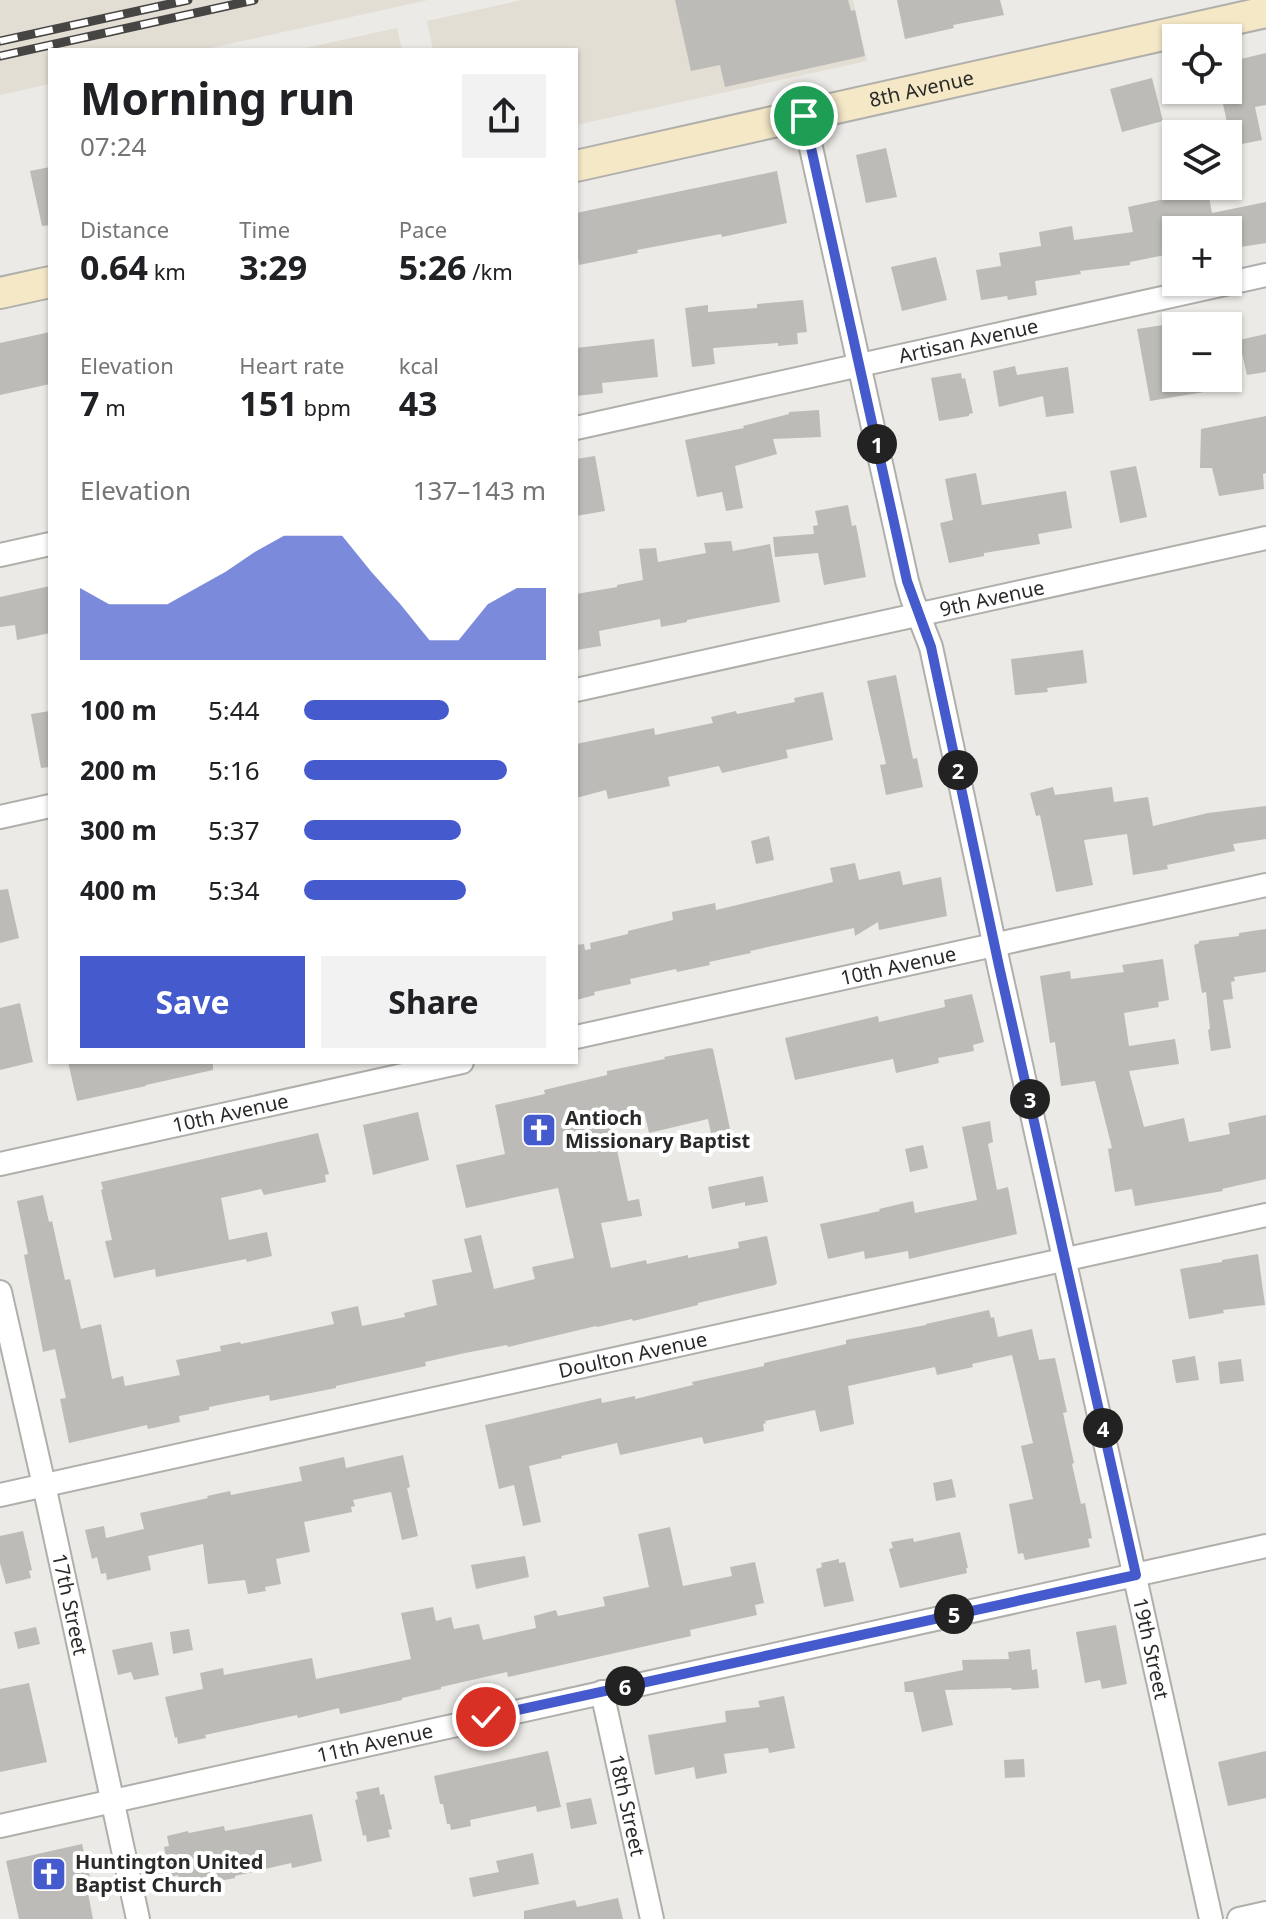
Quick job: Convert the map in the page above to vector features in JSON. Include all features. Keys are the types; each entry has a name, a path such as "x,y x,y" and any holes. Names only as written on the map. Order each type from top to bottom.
{"main road":[{"name":"8th Avenue","path":"578,166 1266,12"},
{"path":"0,293 48,282"}],"street":[{"name":"19th Street","path":"804,116 907,581 931,647 1211,1919"},
{"name":"Artisan Avenue","path":"578,428 1266,275"},
{"name":"9th Avenue","path":"578,690 1266,538"},
{"path":"0,555 48,544"},
{"path":"0,817 48,806"},
{"name":"10th Avenue","path":"578,1037 1266,885"},
{"name":"10th Avenue","path":"0,1164 453,1064"},
{"name":"Doulton Avenue","path":"0,1495 1266,1215"},
{"name":"17th Street","path":"0,1292 138,1919"},
{"name":"11th Avenue","path":"0,1826 1266,1546"},
{"name":"18th Street","path":"602,1692 652,1919"},
{"path":"1239,1919 1266,1913"}],"shaded area":[{"path":"0,0 428,0 211,48 48,48 48,84 0,95"},
{"path":"522,0 853,0 867,61 578,125 578,48 433,48 427,21"},
{"path":"397,28 402,48 305,48"}],"building":[{"path":"675,0 848,0 851,11 855,10 865,56 725,87 720,65 691,71"},
{"path":"897,0 1000,0 1004,15 905,39"},
{"path":"1266,53 1266,105 1255,107 1262,140 1242,144 1242,120 1226,120 1223,104 1242,104 1242,59"},
{"path":"1152,78 1162,121 1122,132 1110,89"},
{"path":"886,148 897,197 866,203 856,155"},
{"path":"48,167 48,225 42,226 30,171"},
{"path":"777,171 787,223 637,250 638,253 579,265 578,213"},
{"path":"1162,200 1210,200 1212,213 1266,202 1266,243 1242,247 1242,216 1162,216 1162,256 1130,262 1130,265 1035,281 1037,295 1008,300 1007,296 981,300 976,270 1001,266 999,253 1041,246 1039,232 1072,226 1074,240 1133,232 1128,207"},
{"path":"936,257 947,300 902,311 891,267"},
{"path":"803,300 807,332 797,333 798,344 713,348 715,364 692,367 685,308 708,305 708,312"},
{"path":"1162,325 1162,392 1204,392 1150,401 1137,329"},
{"path":"48,332 48,384 0,395 0,343"},
{"path":"1266,334 1266,372 1247,375 1242,339"},
{"path":"654,339 658,377 602,383 603,393 578,396 578,348"},
{"path":"1015,366 1017,375 1068,367 1074,413 1046,417 1043,396 999,407 993,371"},
{"path":"961,373 973,413 939,421 931,378"},
{"path":"819,410 821,437 773,439 777,454 735,466 743,508 726,511 722,492 697,497 685,440 744,428 789,412"},
{"path":"1266,416 1264,489 1219,496 1212,468 1200,468 1201,429"},
{"path":"595,456 605,511 578,516 578,459"},
{"path":"1136,466 1147,517 1120,523 1110,471"},
{"path":"976,473 982,505 1066,491 1072,528 1038,534 1040,544 984,553 984,556 949,563 940,523 953,520 945,479"},
{"path":"848,505 852,526 856,525 866,577 824,585 818,553 775,557 773,537 814,534 813,526 818,525 815,511"},
{"path":"731,541 733,551 770,544 780,602 661,627 660,619 599,631 601,646 578,650 578,594 643,580 639,549 656,548 658,562 706,553 704,543"},
{"path":"48,586 48,633 17,640 15,625 0,627 0,597"},
{"path":"1083,650 1087,683 1047,688 1048,692 1015,695 1011,659"},
{"path":"896,675 913,759 917,758 923,787 886,795 880,765 886,764 867,681"},
{"path":"823,692 833,740 786,750 788,758 722,773 719,766 668,777 670,786 608,799 606,790 578,797 578,744 654,728 655,735 713,723 711,717 795,702 794,698"},
{"path":"48,711 48,767 41,768 31,714"},
{"path":"1053,787 1055,795 1112,787 1114,802 1148,797 1153,826 1208,813 1266,806 1266,839 1233,844 1235,851 1133,875 1127,834 1084,840 1093,885 1056,892 1040,815 1036,816 1030,793"},
{"path":"769,836 774,860 756,864 751,841"},
{"path":"855,863 859,880 900,871 903,885 941,877 947,916 879,930 878,922 855,936 854,928 750,951 709,962 710,965 630,979 631,984 594,992 595,995 578,999 578,945 584,944 585,950 591,949 590,943 673,920 672,912 715,903 716,910 833,882 830,868"},
{"path":"8,889 19,938 0,943 0,890"},
{"path":"1266,929 1266,972 1234,977 1235,981 1231,982 1233,999 1223,1000 1231,1048 1211,1051 1206,992 1202,993 1194,945 1199,941"},
{"path":"1163,959 1169,1000 1158,1002 1159,1007 1124,1013 1129,1046 1175,1039 1179,1064 1129,1071 1144,1127 1184,1118 1189,1142 1230,1134 1228,1123 1266,1115 1266,1179 1223,1191 1135,1206 1132,1189 1115,1192 1108,1149 1112,1148 1095,1081 1061,1086 1055,1042 1050,1043 1040,976 1070,971 1071,979 1124,972 1122,965"},
{"path":"972,994 984,1042 973,1045 974,1051 938,1058 939,1063 896,1073 893,1059 795,1080 785,1038 878,1016 879,1022 945,1007 944,1000"},
{"path":"20,1003 33,1062 0,1070 0,1008"},
{"path":"713,1049 730,1129 711,1133 708,1119 649,1133 644,1111 610,1118 628,1201 639,1199 642,1216 601,1223 611,1268 646,1260 647,1264 739,1248 738,1242 767,1236 775,1285 633,1321 425,1362 426,1366 336,1388 270,1401 269,1395 209,1407 209,1410 179,1416 180,1422 148,1429 147,1425 69,1443 60,1399 66,1398 55,1349 43,1352 17,1201 43,1195 65,1280 70,1279 81,1329 101,1324 112,1379 123,1376 125,1386 180,1375 176,1360 221,1351 220,1346 334,1324 331,1312 358,1306 362,1326 405,1317 404,1313 437,1305 432,1280 472,1272 464,1239 481,1235 494,1289 535,1279 532,1267 574,1258 558,1188 466,1208 456,1165 505,1154 495,1105 545,1094 544,1090 607,1075 607,1071"},
{"path":"68,1064 213,1064 213,1070 77,1101"},
{"path":"418,1112 429,1160 373,1175 363,1125"},
{"path":"990,1121 993,1142 988,1144 997,1190 1008,1187 1017,1234 909,1259 908,1251 865,1259 864,1251 828,1259 820,1224 913,1201 915,1213 977,1200 962,1127"},
{"path":"318,1133 329,1174 325,1175 326,1182 264,1195 261,1189 221,1198 229,1240 267,1232 272,1256 156,1277 155,1269 114,1278 105,1241 112,1240 101,1182"},
{"path":"923,1145 928,1168 910,1172 905,1149"},
{"path":"763,1176 768,1202 745,1206 745,1202 712,1209 708,1187"},
{"path":"1258,1254 1265,1305 1223,1310 1224,1313 1189,1319 1180,1269"},
{"path":"989,1310 991,1318 994,1317 998,1337 1032,1329 1039,1360 1055,1358 1067,1412 1063,1413 1072,1464 1092,1538 1088,1539 1090,1547 1025,1560 1023,1553 1018,1554 1009,1504 1033,1499 1021,1446 1033,1443 1012,1355 937,1375 935,1367 848,1386 854,1424 820,1432 815,1410 765,1421 764,1431 704,1444 702,1437 620,1455 617,1443 529,1466 541,1522 523,1526 514,1485 499,1489 485,1425 601,1398 602,1403 635,1396 635,1399 846,1344 846,1340"},
{"path":"1195,1356 1199,1380 1176,1383 1172,1360"},
{"path":"1241,1359 1244,1381 1220,1384 1218,1362"},
{"path":"403,1455 418,1536 402,1540 391,1492 353,1500 355,1506 351,1507 352,1512 304,1522 310,1552 276,1559 281,1584 265,1587 266,1591 248,1594 245,1580 208,1584 203,1544 148,1556 151,1570 107,1580 106,1573 101,1574 97,1557 92,1559 85,1530 104,1526 106,1538 144,1529 140,1513 230,1491 231,1495 302,1481 299,1467 344,1457 346,1468"},
{"path":"952,1479 956,1497 936,1501 933,1483"},
{"path":"670,1527 683,1586 732,1576 730,1567 755,1562 764,1603 755,1605 757,1615 690,1630 691,1636 508,1677 507,1672 340,1714 339,1708 298,1718 297,1715 178,1744 175,1738 165,1697 203,1689 200,1673 223,1668 224,1675 312,1658 316,1679 411,1659 401,1613 433,1607 436,1621 451,1617 454,1629 479,1624 483,1640 536,1628 534,1616 556,1610 558,1616 605,1606 603,1597 649,1587 638,1534"},
{"path":"23,1531 31,1578 6,1584 0,1563 0,1536"},
{"path":"960,1532 967,1573 900,1588 889,1549 893,1548 891,1542 913,1538 914,1542"},
{"path":"525,1556 529,1577 476,1589 471,1565"},
{"path":"839,1559 839,1563 845,1562 854,1601 824,1607 816,1569 822,1567 821,1563"},
{"path":"1116,1625 1127,1684 1102,1689 1100,1680 1085,1683 1076,1632"},
{"path":"36,1627 40,1644 18,1649 14,1632"},
{"path":"189,1629 193,1650 173,1654 170,1632"},
{"path":"152,1642 159,1675 134,1680 131,1672 118,1675 112,1650"},
{"path":"1030,1649 1032,1670 1037,1669 1039,1688 945,1690 953,1725 922,1732 913,1692 905,1692 904,1682 963,1670 962,1660 1009,1659 1008,1652"},
{"path":"29,1683 47,1762 0,1772 0,1689"},
{"path":"784,1696 795,1748 769,1753 768,1748 724,1754 727,1773 696,1779 694,1767 655,1775 648,1735 726,1722 725,1711 760,1707 758,1701"},
{"path":"548,1751 561,1807 537,1812 536,1806 470,1820 471,1826 451,1830 443,1804 440,1804 434,1776"},
{"path":"1266,1751 1266,1798 1228,1806 1218,1762"},
{"path":"1024,1759 1025,1777 1005,1778 1004,1760"},
{"path":"379,1787 380,1795 384,1794 392,1829 388,1830 390,1837 367,1842 355,1800 358,1799 356,1792"},
{"path":"591,1798 597,1824 571,1829 566,1803"},
{"path":"312,1814 322,1861 292,1868 291,1863 203,1884 204,1888 182,1893 178,1875 170,1877 164,1847 169,1846 167,1836 224,1826 225,1831"},
{"name":"Huntington United Baptist Church","path":"82,1844 92,1886 87,1888 93,1919 19,1919 6,1861"},
{"path":"533,1853 539,1884 473,1897 469,1878 499,1872 496,1861"},
{"path":"618,1898 623,1919 524,1919 524,1911 575,1900 577,1907"}],"railway":[{"path":"0,41 188,0"},
{"path":"0,56 254,0"}],"place":[{"name":"Antioch Missionary Baptist","path":"539,1130"},
{"name":"Huntington United Baptist Church","path":"49,1874"}],"route":[{"path":"486,1717 1136,1575 999,966 931,647 907,581 804,116"}]}
